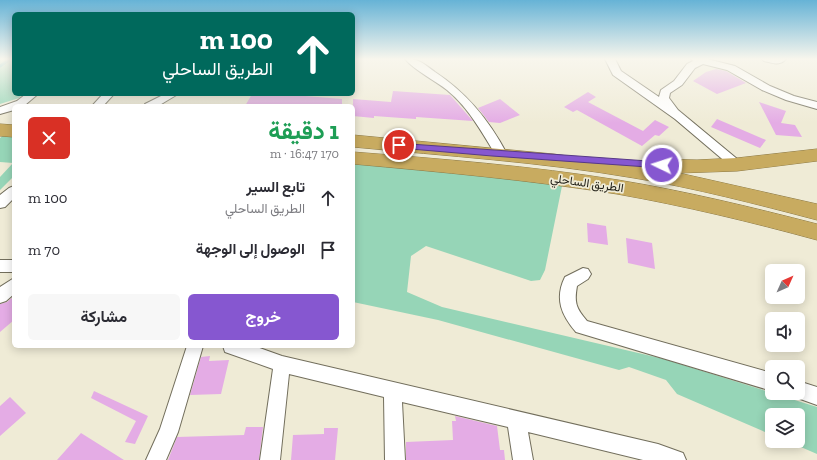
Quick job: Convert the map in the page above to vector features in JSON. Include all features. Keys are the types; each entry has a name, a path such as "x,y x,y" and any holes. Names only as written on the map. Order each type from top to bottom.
{"highway":[{"path":"0,117 12,118"},
{"path":"0,130 12,131"},
{"name":"الطريق الساحلي","path":"355,141 501,154 672,178 817,212"},
{"path":"501,154 662,165 738,166 817,155"},
{"name":"الطريق الساحلي","path":"355,158 485,170 589,183 678,198 817,232"},
{"path":"774,221 817,241"}],"street":[{"path":"439,80 462,97 479,118 494,140 501,154"},
{"path":"629,80 679,116 738,166"},
{"path":"679,116 664,98 665,92 680,80"},
{"path":"753,80 790,98 817,106"},
{"path":"18,104 30,96"},
{"path":"99,104 107,96"},
{"path":"153,104 169,96"},
{"path":"0,111 12,106"},
{"path":"0,203 12,193"},
{"path":"0,266 12,266"},
{"path":"583,274 570,282 566,300 569,312 582,327 765,380"},
{"path":"0,296 12,286"},
{"path":"156,460 169,432 194,348"},
{"path":"237,348 282,364 516,420 665,458"},
{"path":"270,460 282,364"},
{"path":"393,390 395,460"},
{"path":"805,392 817,396"},
{"path":"516,420 523,460"}],"green space":[{"path":"0,80 12,80 12,96 21,96 0,104"},
{"path":"12,129 12,163 0,162 0,138"},
{"path":"355,156 562,186 545,270 540,280 531,281 426,246 411,256 407,292 442,307 664,359 765,391 765,400 795,400 817,407 817,454 803,448 805,448 805,408 765,408 765,432 677,394 666,380 629,367 619,370 438,320 355,302"},
{"path":"12,164 12,178 0,190 0,177"}],"building":[{"path":"742,80 746,83 717,94 693,81"},
{"path":"393,91 450,95 473,121 416,117 416,119 355,116 355,104 353,104 353,99 391,102"},
{"path":"588,92 596,97 588,102 643,131 655,120 669,127 659,136 655,135 642,146 577,110 573,112 564,107"},
{"path":"251,96 305,96 342,99 342,104 246,104"},
{"path":"500,99 520,115 500,123 489,122 478,108"},
{"path":"759,102 786,111 781,123 795,125 802,137 776,135"},
{"path":"717,119 766,140 760,148 711,127"},
{"path":"587,223 606,226 608,245 588,242"},
{"path":"626,238 652,243 655,269 628,263"},
{"path":"12,298 12,322 0,332 0,304 7,302"},
{"path":"210,356 209,361 229,360 221,394 190,395 201,357"},
{"path":"94,391 148,416 135,444 125,442 136,421 91,398"},
{"path":"10,397 26,413 0,436 0,406"},
{"path":"455,416 497,426 500,450 504,450 505,460 406,460 406,442 453,440 452,421 456,421"},
{"path":"246,427 263,427 259,460 168,460 177,437 244,435"},
{"path":"324,428 338,428 335,460 291,460 293,435 324,434"},
{"path":"81,433 124,460 57,460"}],"route":[{"path":"399,145 492,154 662,165"}]}
